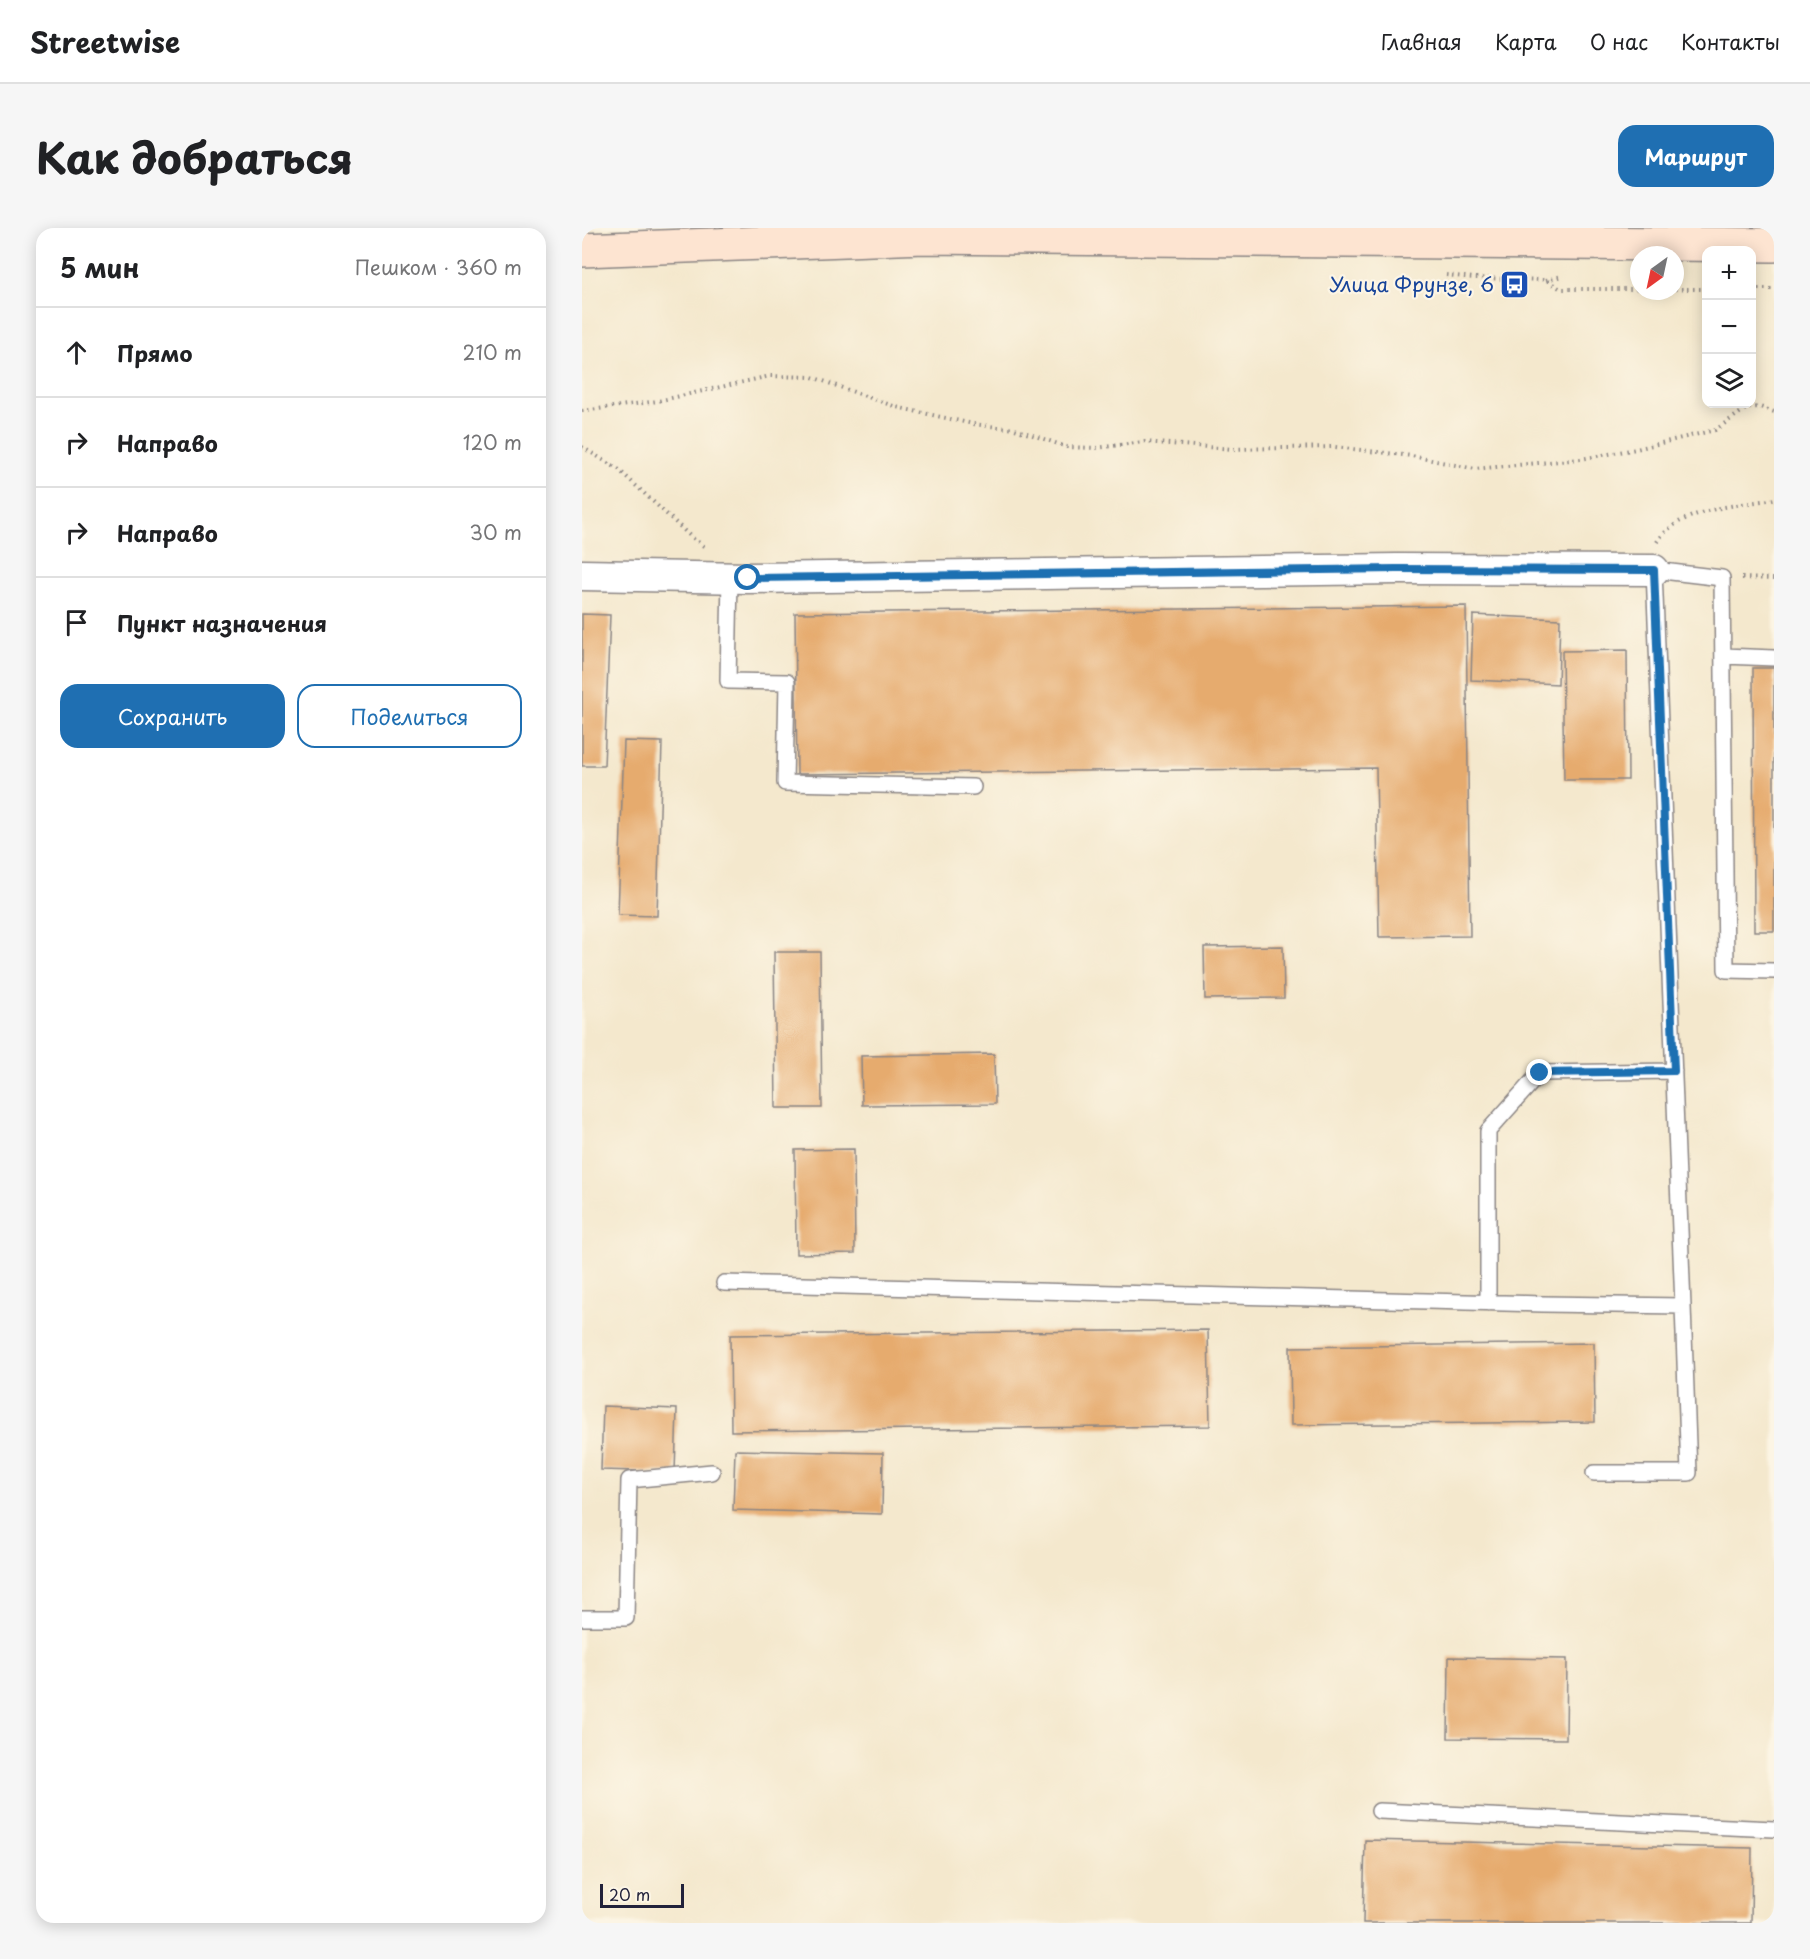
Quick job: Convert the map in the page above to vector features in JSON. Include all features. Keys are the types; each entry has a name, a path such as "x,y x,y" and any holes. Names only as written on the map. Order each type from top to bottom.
{"main road":[{"path":"582,250 924,237 1774,245"}],"street":[{"path":"582,574 739,578 1396,569 1654,570"}],"lane":[{"path":"1594,1473 1689,1473 1654,570 1722,578 1726,970 1774,971"},
{"path":"739,578 728,681 787,682 784,783 973,787"},
{"path":"1724,657 1774,658"},
{"path":"1488,1303 1488,1131 1540,1073 1674,1071"},
{"path":"723,1284 1683,1306"},
{"path":"582,1618 626,1618 629,1480 712,1472"},
{"path":"1379,1811 1774,1829"}],"path":[{"path":"1441,274 1474,278 1546,280 1561,289 1630,289"},
{"path":"1684,289 1702,289"},
{"path":"1756,289 1774,289"},
{"path":"582,411 658,401 770,376 812,377 896,407 974,424 1015,429 1067,447 1096,448 1144,442 1233,449 1335,447 1412,456 1475,469 1581,459 1636,449 1715,430 1747,408 1761,407 1774,412"},
{"path":"582,447 618,469 739,578"},
{"path":"1654,570 1653,548 1662,534 1692,514 1774,499"},
{"path":"1722,578 1774,579"}],"building":[{"path":"1466,606 1470,936 1379,937 1376,768 797,774 795,613"},
{"path":"582,614 610,615 604,766 582,766"},
{"path":"1473,615 1560,619 1558,684 1471,680"},
{"path":"1627,650 1628,780 1564,780 1562,651"},
{"path":"1753,668 1774,668 1774,931 1754,931"},
{"path":"624,741 662,742 657,916 618,915"},
{"path":"1283,946 1284,998 1205,999 1204,947"},
{"path":"774,952 820,952 822,1108 776,1108"},
{"path":"994,1054 995,1104 862,1105 861,1056"},
{"path":"854,1149 855,1253 796,1254 795,1150"},
{"path":"1208,1330 1210,1426 731,1431 730,1335"},
{"path":"1594,1343 1595,1422 1291,1425 1290,1347"},
{"path":"603,1406 677,1409 675,1472 601,1470"},
{"path":"735,1450 883,1453 882,1514 733,1510"},
{"path":"1449,1657 1567,1659 1566,1739 1448,1738"},
{"path":"1365,1840 1752,1848 1751,1923 1363,1923"}],"place":[{"name":"Улица Фрунзе, 6","path":"1515,285"}],"route":[{"path":"748,578 1396,569 1654,570 1674,1071 1540,1073"}]}
